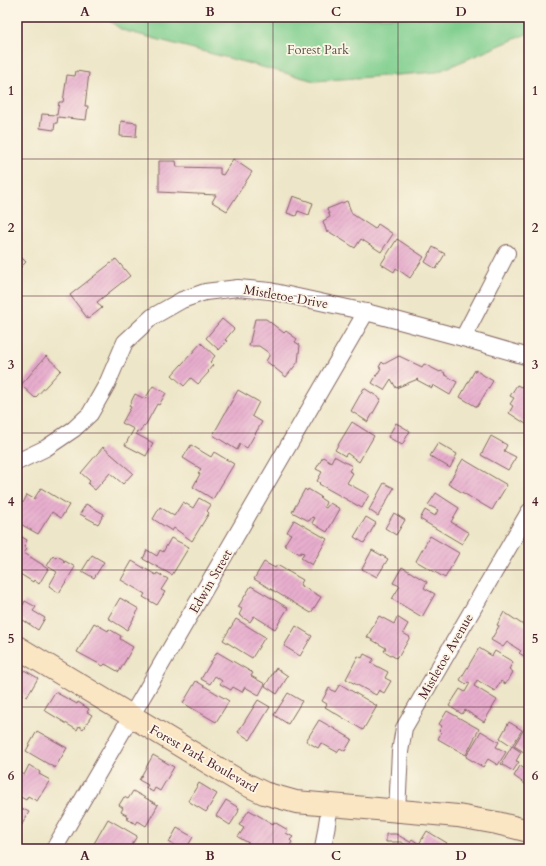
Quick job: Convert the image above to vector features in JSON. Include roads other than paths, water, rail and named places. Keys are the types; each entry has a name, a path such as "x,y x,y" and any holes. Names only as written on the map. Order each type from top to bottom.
{"main road":[{"name":"Forest Park Boulevard","path":"17,647 239,781 264,793 296,802 458,816 497,823 529,831"}],"street":[{"path":"463,338 507,254"},
{"name":"Mistletoe Drive","path":"17,462 46,448 74,429 90,414 107,384 125,342 152,316 182,300 205,292 238,288 270,291 366,312 529,357"},
{"name":"Edwin Street","path":"54,849 366,312"},
{"name":"Mistletoe Avenue","path":"397,811 400,752 404,728 529,512"},
{"path":"323,849 330,805"}],"park label":[{"name":"Forest Park","path":"318,49"}]}
